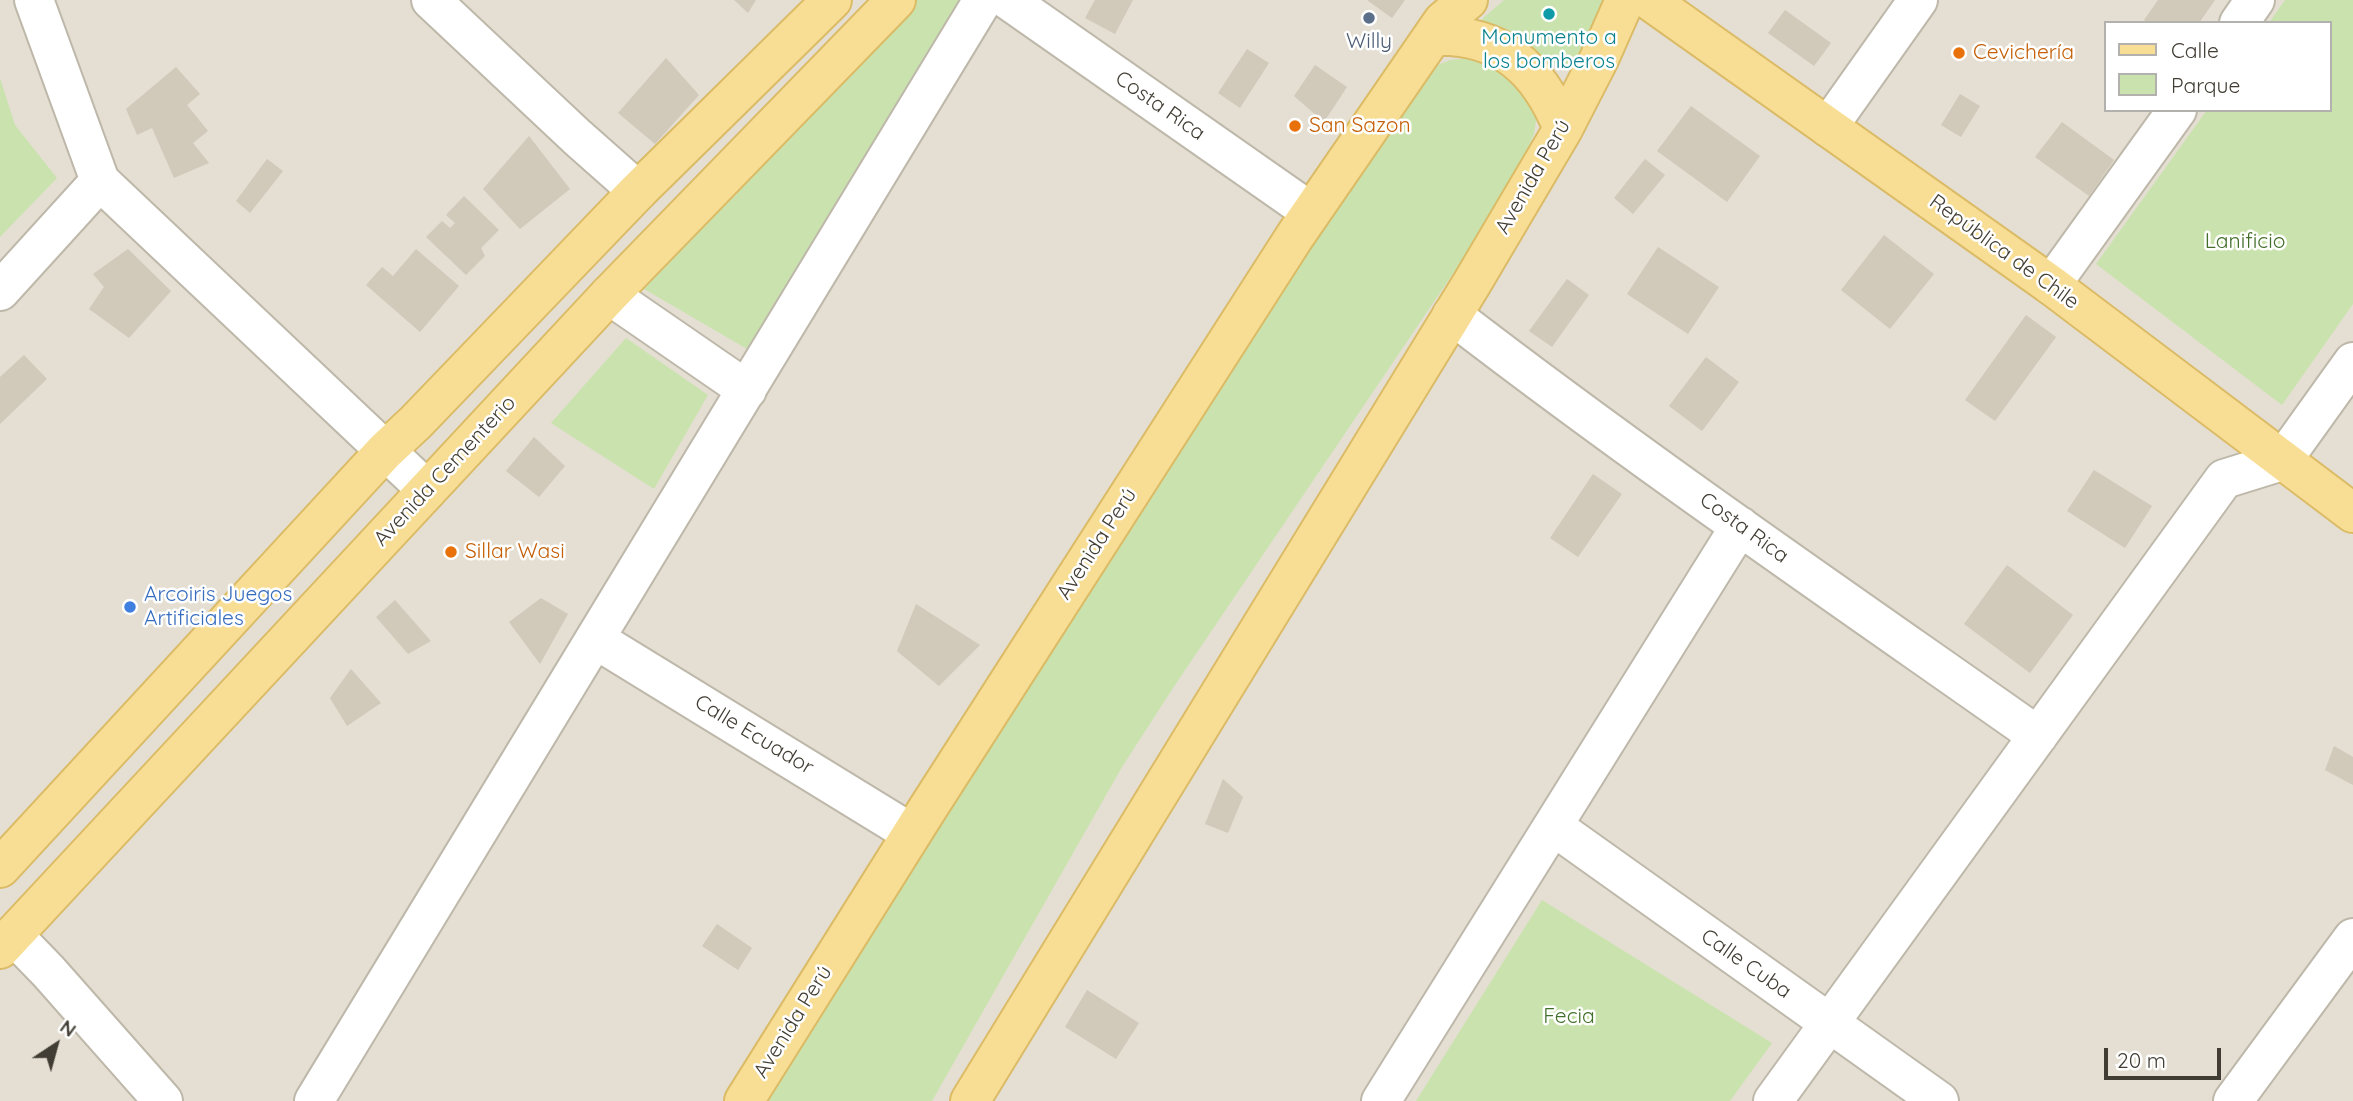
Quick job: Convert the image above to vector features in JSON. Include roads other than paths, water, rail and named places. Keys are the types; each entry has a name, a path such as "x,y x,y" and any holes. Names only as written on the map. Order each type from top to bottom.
{"main road":[{"path":"3,860 385,451 638,191 832,0"},
{"name":"Avenida Cementerio","path":"7,942 609,295 896,0"},
{"name":"Avenida Perú","path":"970,1101 1452,316 1563,128 1599,59 1625,0"},
{"name":"República de Chile","path":"1649,0 2052,285 2353,513"},
{"path":"1447,14 1458,35 1487,43 1513,57 1535,76 1552,101 1563,128"},
{"name":"Avenida Perú","path":"744,1101 911,833 1311,212 1447,14"}],"street":[{"path":"34,0 100,181 427,490"},
{"path":"431,0 638,191"},
{"path":"314,1101 983,0"},
{"name":"Costa Rica","path":"1008,0 1311,212"},
{"path":"1828,127 1919,0"},
{"path":"2240,21 2255,0"},
{"path":"2052,285 2176,112"},
{"path":"0,291 100,181"},
{"path":"609,295 747,390"},
{"name":"Costa Rica","path":"1452,316 1740,526 2038,736"},
{"path":"1773,1101 2224,479 2282,461 2353,362"},
{"path":"1381,1101 1740,526"},
{"name":"Calle Ecuador","path":"596,639 911,833"},
{"name":"Calle Cuba","path":"1553,826 1938,1101"},
{"path":"2233,1101 2353,938"},
{"path":"7,942 48,971 163,1101"}],"place":[{"name":"Monumento a los bomberos","path":"1549,14"},
{"name":"Willy","path":"1369,18"},
{"name":"Cevichería","path":"1959,53"},
{"name":"San Sazon","path":"1295,126"},
{"name":"Sillar Wasi","path":"451,552"},
{"name":"Arcoiris Juegos Artificiales","path":"130,607"}],"park label":[{"name":"Lanificio","path":"2245,242"},
{"name":"Fecia","path":"1569,1017"}]}
